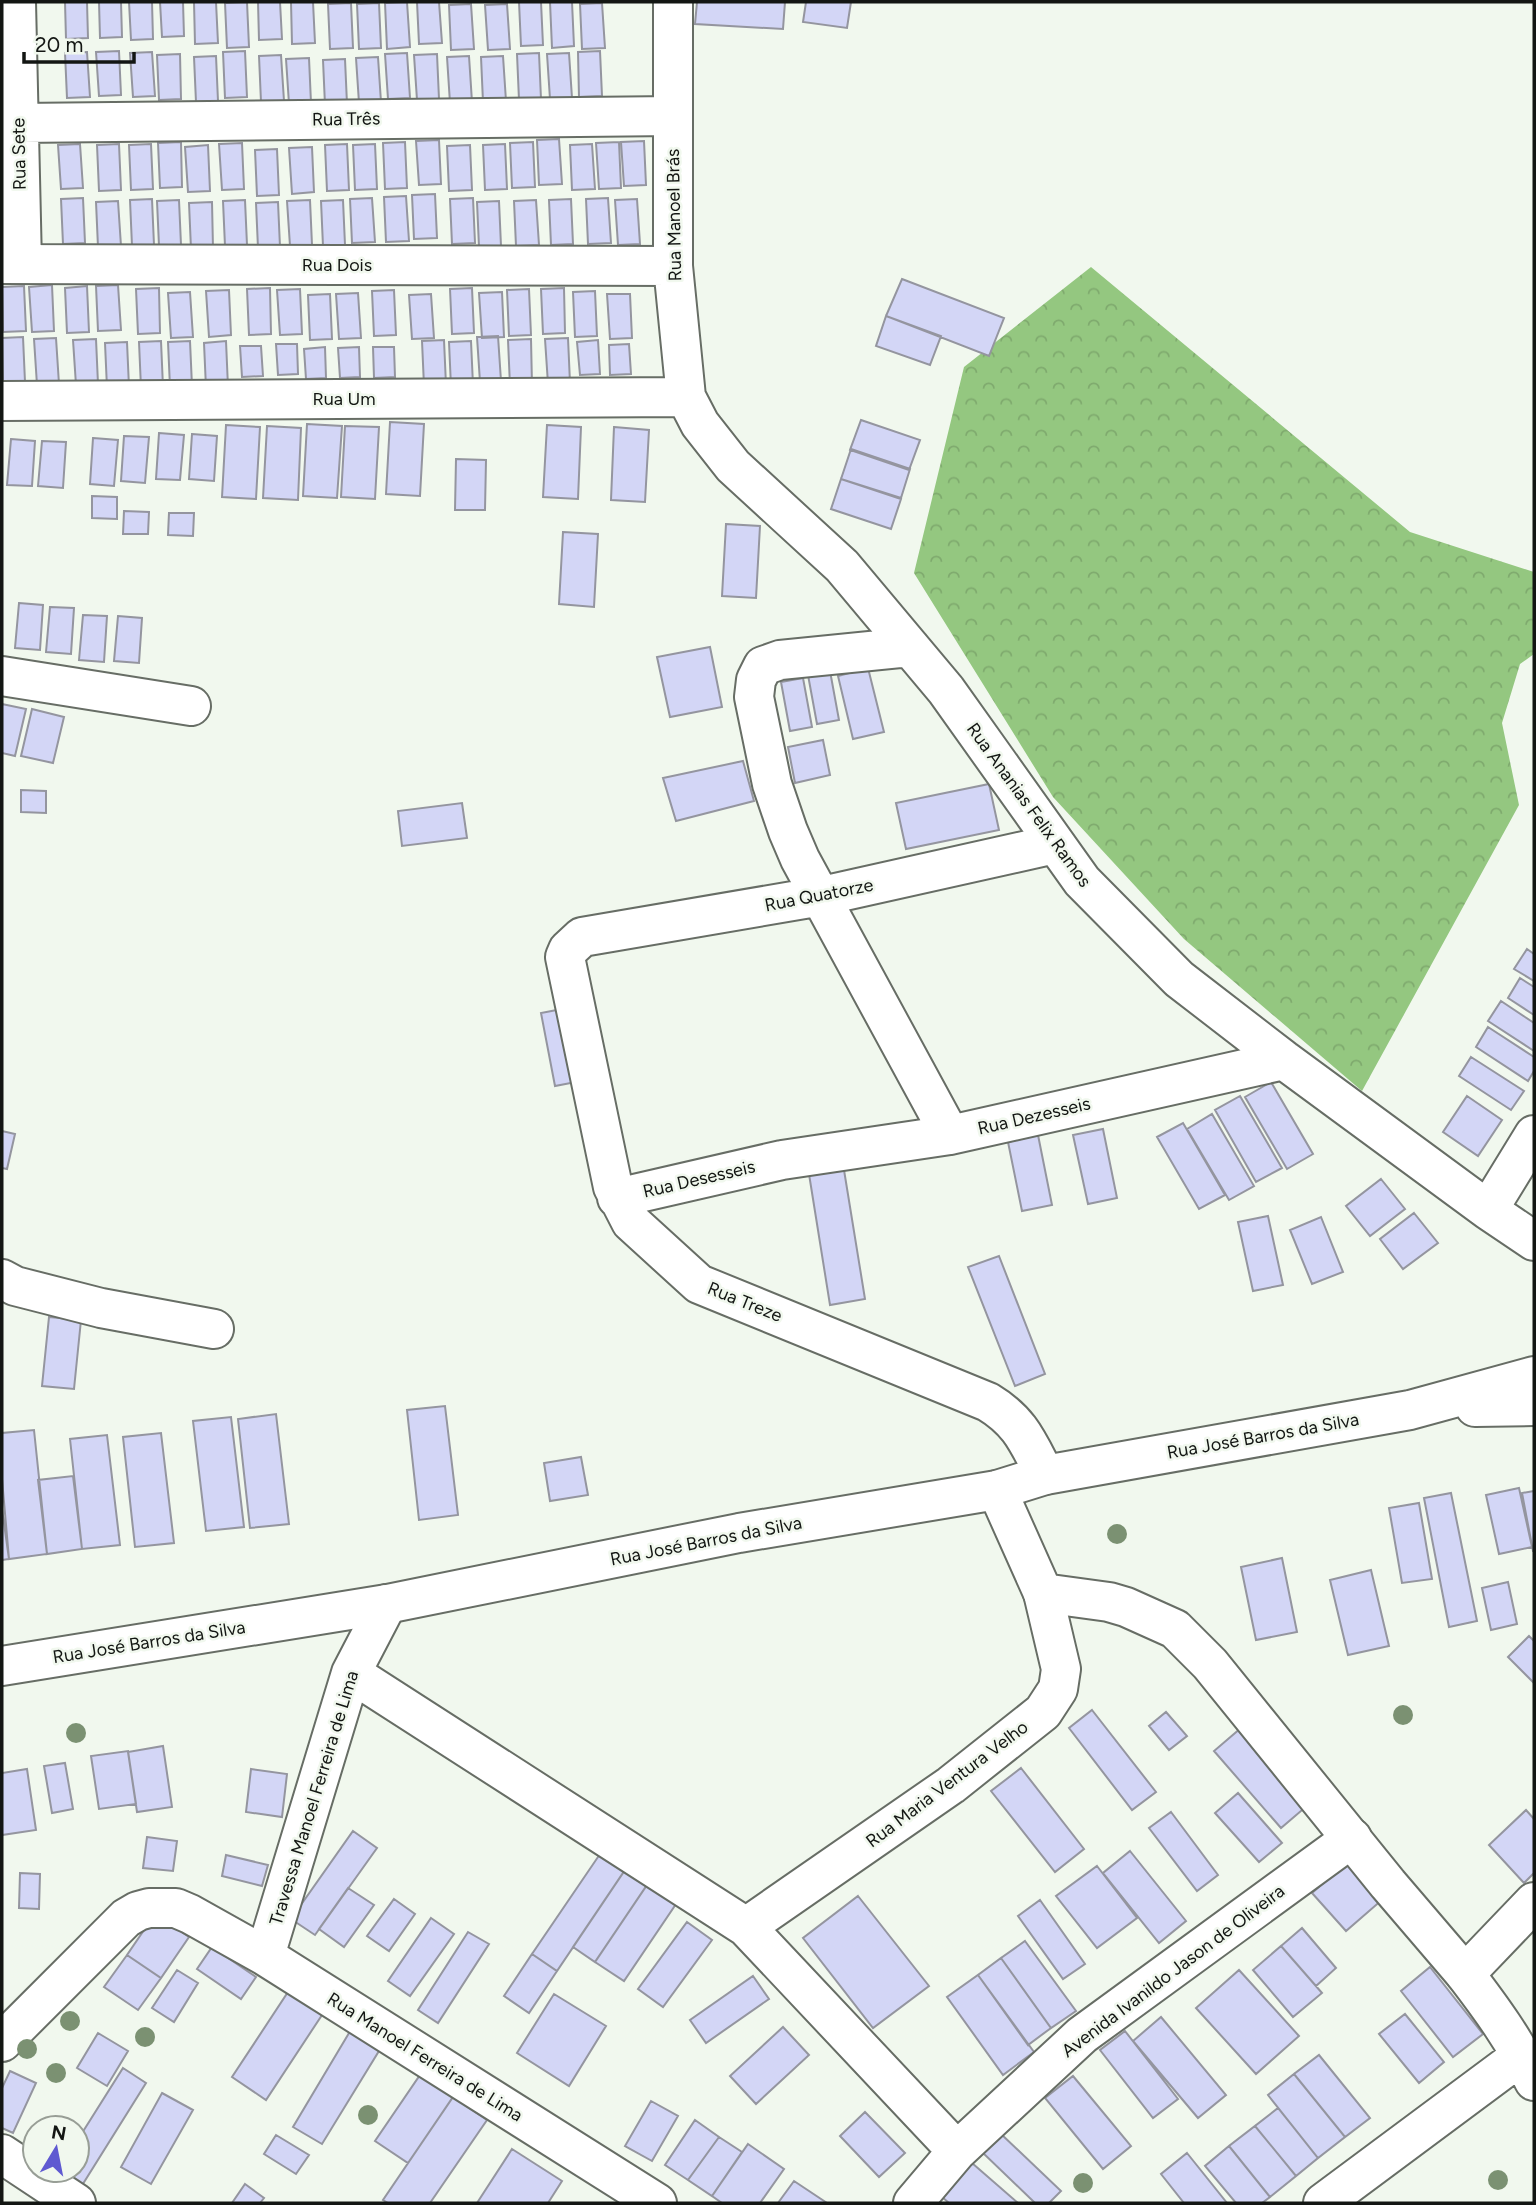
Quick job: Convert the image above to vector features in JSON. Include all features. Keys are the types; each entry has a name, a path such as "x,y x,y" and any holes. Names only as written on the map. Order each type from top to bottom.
{"street":[{"name":"Rua Sete","path":"12,264 19,123 16,2"},
{"name":"Rua Manoel Brás","path":"673,2 673,266 693,410"},
{"name":"Rua Três","path":"19,123 673,116"},
{"name":"Rua Dois","path":"12,264 673,266"},
{"name":"Rua Um","path":"2,401 693,410"},
{"name":"Rua Ananias Felix Ramos","path":"693,410 733,466 842,566 946,690 1082,881 1180,979 1283,1060 1534,1241"},
{"path":"910,647 780,660 763,666 756,680 754,696 772,784 800,859 950,1135"},
{"path":"2,676 191,706"},
{"name":"Rua Quatorze","path":"582,937 822,896 1055,844"},
{"name":"Rua Treze","path":"582,937 568,950 565,957 610,1173 617,1198 631,1222 699,1284 976,1397 1005,1413 1021,1430 1045,1475"},
{"name":"Rua Dezesseis","path":"782,1160 950,1135 1283,1060"},
{"path":"1488,1210 1534,1135"},
{"name":"Rua Desesseis","path":"617,1198 782,1160"},
{"path":"2,1279 15,1286 101,1308 214,1329"},
{"name":"Rua José Barros da Silva","path":"2,1666 387,1604 739,1533 997,1490 1045,1475 1410,1410 1534,1376"},
{"name":"Rua José Barros da Silva","path":"1410,1410 1534,1406"},
{"name":"Rua Maria Ventura Velho","path":"746,1927 951,1785 1043,1712 1058,1689 1061,1669 1043,1592 997,1490"},
{"path":"1043,1592 1110,1602 1175,1629 1210,1664 1388,1884 1465,1974 1528,2068 1323,2203"},
{"name":"Travessa Manoel Ferreira de Lima","path":"265,1955 351,1673 387,1604"},
{"path":"351,1673 746,1927 957,2151"},
{"name":"Avenida Ivanildo Jason de Oliveira","path":"913,2203 957,2151 1082,2035 1352,1838"},
{"path":"1465,1974 1534,1902"},
{"name":"Rua Manoel Ferreira de Lima","path":"2,2042 126,1918 149,1908 176,1908 265,1955 657,2203"},
{"path":"2,2154 76,2203"}],"green space":[{"path":"1091,267 1410,532 1534,572 1534,654 1520,664 1502,723 1519,805 1362,1091 1184,939 1053,797 914,573 964,367"}],"building":[{"path":"65,2 87,2 88,38 66,39"},
{"path":"99,2 121,2 122,37 100,38"},
{"path":"129,2 152,2 153,39 131,40"},
{"path":"160,2 183,2 184,36 162,37"},
{"path":"194,2 216,2 218,43 195,44"},
{"path":"247,2 249,47 227,48 225,3"},
{"path":"258,2 280,2 282,39 259,40"},
{"path":"291,2 313,2 315,43 292,44"},
{"path":"407,2 410,47 387,49 385,3"},
{"path":"417,2 439,2 442,43 419,44"},
{"path":"519,2 541,2 543,45 521,46"},
{"path":"550,2 572,2 574,46 552,48"},
{"path":"697,2 785,2 783,29 695,24"},
{"path":"806,2 851,2 847,28 803,22"},
{"path":"351,3 353,48 330,49 328,4"},
{"path":"379,3 381,48 359,49 357,4"},
{"path":"602,3 605,48 582,49 580,4"},
{"path":"471,4 474,49 451,50 449,5"},
{"path":"507,4 510,49 488,50 485,5"},
{"path":"119,51 121,95 99,96 96,52"},
{"path":"245,51 247,97 225,98 223,52"},
{"path":"600,51 602,96 579,97 578,52"},
{"path":"87,52 90,97 67,98 65,53"},
{"path":"152,52 155,96 133,97 130,53"},
{"path":"407,53 410,98 388,99 385,54"},
{"path":"539,53 541,99 519,100 517,54"},
{"path":"569,53 572,98 550,99 547,54"},
{"path":"180,54 181,99 159,100 157,55"},
{"path":"437,54 439,99 417,100 414,55"},
{"path":"281,55 284,101 261,102 259,56"},
{"path":"216,56 218,101 196,102 194,57"},
{"path":"469,56 472,102 450,103 447,57"},
{"path":"503,56 506,101 483,102 481,57"},
{"path":"378,57 381,102 359,103 356,58"},
{"path":"309,58 311,103 289,104 286,59"},
{"path":"345,59 347,104 325,105 323,60"},
{"path":"559,139 562,184 539,185 537,140"},
{"path":"439,140 441,184 419,185 416,141"},
{"path":"644,141 646,185 624,186 621,142"},
{"path":"181,142 182,187 160,188 158,143"},
{"path":"405,142 407,188 385,189 383,143"},
{"path":"533,142 535,187 512,188 510,143"},
{"path":"619,142 621,188 599,189 596,143"},
{"path":"242,143 244,189 222,190 219,144"},
{"path":"80,144 83,188 61,189 58,145"},
{"path":"119,144 121,190 99,191 97,145"},
{"path":"151,144 153,189 131,190 129,145"},
{"path":"347,144 349,190 327,191 325,145"},
{"path":"375,144 377,189 355,190 353,145"},
{"path":"505,144 507,189 485,190 483,145"},
{"path":"592,144 595,189 572,190 570,145"},
{"path":"208,145 210,191 188,192 185,147"},
{"path":"470,145 472,190 449,191 447,146"},
{"path":"312,147 314,192 292,194 289,148"},
{"path":"277,149 279,195 257,196 255,150"},
{"path":"435,194 437,238 414,239 412,195"},
{"path":"406,196 409,241 386,242 384,197"},
{"path":"83,198 85,243 63,244 61,199"},
{"path":"372,198 375,242 352,243 350,199"},
{"path":"473,198 475,243 452,244 450,199"},
{"path":"608,198 611,243 588,244 586,199"},
{"path":"152,199 154,245 132,246 130,200"},
{"path":"571,199 573,244 551,245 549,200"},
{"path":"637,199 640,244 618,245 615,200"},
{"path":"179,200 181,245 159,246 157,201"},
{"path":"245,200 247,245 225,246 223,201"},
{"path":"310,200 312,245 290,246 287,201"},
{"path":"343,200 345,245 323,246 321,201"},
{"path":"536,200 539,245 516,246 514,201"},
{"path":"118,201 121,246 98,247 96,202"},
{"path":"499,201 501,246 479,247 477,202"},
{"path":"212,202 213,248 191,249 189,203"},
{"path":"278,202 280,247 258,248 256,203"},
{"path":"902,279 1004,318 989,356 886,316"},
{"path":"52,285 54,331 32,332 29,287"},
{"path":"118,285 121,330 98,331 96,286"},
{"path":"24,286 26,331 3,332 2,287"},
{"path":"87,286 89,332 67,333 65,288"},
{"path":"159,288 160,333 138,334 136,289"},
{"path":"270,288 271,334 249,335 247,289"},
{"path":"472,288 474,333 452,334 450,289"},
{"path":"564,288 565,333 543,334 541,289"},
{"path":"300,289 302,334 280,335 277,290"},
{"path":"529,289 531,335 509,336 507,290"},
{"path":"229,290 231,335 209,337 206,291"},
{"path":"394,290 396,335 374,336 372,291"},
{"path":"595,291 597,336 575,337 573,292"},
{"path":"190,292 193,337 171,338 168,293"},
{"path":"502,292 504,337 482,338 479,293"},
{"path":"358,293 361,338 339,339 336,294"},
{"path":"330,294 332,339 310,340 308,295"},
{"path":"431,294 434,338 412,339 409,295"},
{"path":"607,294 630,294 632,338 610,339"},
{"path":"886,316 941,336 930,365 876,346"},
{"path":"498,336 501,381 480,382 477,337"},
{"path":"23,337 25,382 3,383 2,338"},
{"path":"56,338 59,384 37,385 34,339"},
{"path":"568,338 570,383 548,384 545,339"},
{"path":"96,339 98,384 76,385 73,340"},
{"path":"531,339 532,385 510,386 508,340"},
{"path":"444,340 446,385 424,386 422,341"},
{"path":"598,340 600,374 580,375 577,342"},
{"path":"161,341 163,387 141,388 139,342"},
{"path":"190,341 192,386 170,387 168,342"},
{"path":"226,341 228,387 206,388 204,343"},
{"path":"471,341 473,385 451,387 449,342"},
{"path":"127,342 129,387 107,388 105,343"},
{"path":"276,344 297,344 298,374 278,375"},
{"path":"629,344 631,374 610,375 609,345"},
{"path":"240,346 261,346 263,376 242,377"},
{"path":"325,347 326,378 306,379 304,349"},
{"path":"359,347 360,377 340,378 338,348"},
{"path":"373,347 394,347 395,377 374,378"},
{"path":"861,420 920,440 909,470 850,450"},
{"path":"390,422 424,424 420,496 386,494"},
{"path":"307,424 342,426 337,498 303,496"},
{"path":"226,425 260,427 256,499 222,497"},
{"path":"547,425 581,427 578,499 543,497"},
{"path":"267,426 301,428 298,500 263,498"},
{"path":"345,426 379,427 375,499 341,497"},
{"path":"614,427 649,430 645,502 611,500"},
{"path":"159,433 184,435 180,480 156,479"},
{"path":"192,434 217,436 214,481 189,479"},
{"path":"124,436 149,437 145,483 121,481"},
{"path":"93,438 118,440 114,486 90,484"},
{"path":"11,439 35,441 32,486 7,485"},
{"path":"42,441 66,442 63,488 38,486"},
{"path":"851,449 910,469 901,498 841,479"},
{"path":"456,459 486,460 485,510 455,510"},
{"path":"841,479 901,499 891,529 831,509"},
{"path":"92,496 117,497 117,519 92,518"},
{"path":"124,511 149,512 148,534 123,534"},
{"path":"169,513 194,513 193,536 168,535"},
{"path":"726,524 760,526 756,598 722,596"},
{"path":"563,532 598,534 594,607 559,604"},
{"path":"19,603 43,605 40,650 15,648"},
{"path":"50,607 74,608 71,654 46,652"},
{"path":"83,615 107,616 104,662 79,660"},
{"path":"118,616 142,618 139,663 114,661"},
{"path":"710,647 722,707 670,717 657,657"},
{"path":"868,668 884,732 853,739 838,676"},
{"path":"830,671 839,720 817,724 808,675"},
{"path":"803,678 812,727 790,731 781,682"},
{"path":"2,704 26,709 15,756 2,753"},
{"path":"32,709 64,717 53,763 21,756"},
{"path":"823,740 830,775 795,783 788,747"},
{"path":"743,761 754,801 676,821 663,778"},
{"path":"989,784 999,830 906,849 896,803"},
{"path":"21,790 46,791 46,813 21,812"},
{"path":"462,803 467,838 402,846 398,811"},
{"path":"1527,949 1534,954 1534,981 1514,969"},
{"path":"1520,978 1534,987 1534,1015 1508,998"},
{"path":"1501,1001 1534,1023 1534,1051 1488,1021"},
{"path":"562,1009 576,1082 555,1086 541,1013"},
{"path":"1488,1027 1534,1057 1534,1071 1528,1081 1476,1047"},
{"path":"1471,1057 1524,1091 1511,1110 1459,1076"},
{"path":"1271,1082 1313,1154 1287,1169 1245,1097"},
{"path":"1240,1096 1282,1168 1256,1182 1215,1110"},
{"path":"1467,1096 1502,1120 1478,1156 1443,1132"},
{"path":"1212,1114 1254,1186 1229,1200 1187,1129"},
{"path":"1183,1123 1225,1195 1199,1209 1157,1137"},
{"path":"1103,1129 1117,1198 1088,1204 1073,1135"},
{"path":"2,1131 15,1134 7,1169 2,1168"},
{"path":"1038,1135 1052,1205 1022,1211 1008,1142"},
{"path":"844,1170 865,1299 830,1305 809,1174"},
{"path":"1381,1179 1405,1209 1370,1236 1346,1206"},
{"path":"1414,1213 1438,1243 1403,1269 1380,1239"},
{"path":"1268,1216 1283,1285 1253,1291 1238,1222"},
{"path":"1321,1217 1343,1272 1312,1284 1290,1230"},
{"path":"999,1256 1045,1374 1015,1386 968,1267"},
{"path":"49,1317 81,1320 74,1389 42,1386"},
{"path":"445,1406 458,1515 419,1520 407,1410"},
{"path":"276,1414 289,1524 250,1528 238,1419"},
{"path":"231,1417 244,1527 206,1531 193,1421"},
{"path":"34,1430 47,1554 9,1559 2,1479 2,1433"},
{"path":"161,1433 174,1543 135,1547 123,1437"},
{"path":"107,1435 120,1545 82,1549 70,1439"},
{"path":"581,1457 588,1495 550,1501 544,1463"},
{"path":"73,1476 82,1549 47,1554 38,1480"},
{"path":"1519,1488 1532,1547 1499,1554 1486,1495"},
{"path":"1534,1491 1534,1551 1533,1551 1522,1493"},
{"path":"1451,1493 1477,1621 1449,1627 1424,1498"},
{"path":"1419,1503 1432,1579 1402,1583 1389,1508"},
{"path":"2,1509 9,1559 2,1560"},
{"path":"1282,1558 1297,1632 1256,1640 1241,1567"},
{"path":"1371,1570 1389,1646 1348,1655 1330,1580"},
{"path":"1508,1582 1517,1624 1491,1630 1482,1588"},
{"path":"1529,1636 1534,1641 1534,1683 1508,1657"},
{"path":"1092,1710 1156,1792 1132,1810 1069,1728"},
{"path":"1166,1712 1187,1736 1169,1750 1149,1726"},
{"path":"1241,1728 1308,1805 1281,1828 1214,1751"},
{"path":"163,1746 172,1807 137,1812 128,1752"},
{"path":"128,1751 136,1804 99,1809 91,1756"},
{"path":"65,1763 73,1809 52,1813 44,1766"},
{"path":"1021,1768 1084,1849 1055,1872 991,1791"},
{"path":"27,1769 36,1830 2,1835 2,1773"},
{"path":"251,1769 287,1774 282,1817 246,1812"},
{"path":"1238,1793 1282,1843 1259,1862 1215,1813"},
{"path":"1526,1810 1534,1819 1534,1873 1524,1883 1489,1845"},
{"path":"1171,1812 1218,1875 1197,1891 1149,1828"},
{"path":"353,1831 377,1848 315,1935 291,1919"},
{"path":"147,1837 177,1841 173,1871 143,1868"},
{"path":"1130,1851 1186,1921 1159,1943 1103,1873"},
{"path":"600,1854 625,1870 557,1971 532,1954"},
{"path":"226,1855 268,1865 262,1886 222,1876"},
{"path":"1350,1860 1383,1899 1346,1931 1312,1893"},
{"path":"1097,1866 1137,1918 1097,1948 1056,1896"},
{"path":"625,1870 647,1885 595,1962 573,1947"},
{"path":"20,1873 40,1874 39,1909 19,1908"},
{"path":"647,1885 676,1904 624,1981 595,1962"},
{"path":"348,1888 374,1905 344,1947 319,1929"},
{"path":"858,1896 929,1986 873,2028 803,1938"},
{"path":"394,1899 415,1914 389,1951 367,1936"},
{"path":"1040,1900 1085,1964 1063,1979 1018,1916"},
{"path":"155,1914 189,1937 161,1978 127,1955"},
{"path":"431,1918 454,1934 410,1996 388,1981"},
{"path":"687,1922 712,1940 663,2007 638,1989"},
{"path":"1302,1928 1336,1968 1316,1986 1281,1946"},
{"path":"468,1932 489,1944 438,2023 418,2010"},
{"path":"1025,1941 1076,2011 1051,2028 1001,1958"},
{"path":"1281,1946 1322,1993 1293,2017 1253,1970"},
{"path":"212,1947 256,1977 241,1999 197,1969"},
{"path":"532,1954 557,1971 529,2013 504,1996"},
{"path":"127,1955 161,1978 138,2010 104,1987"},
{"path":"1001,1958 1051,2028 1028,2045 978,1975"},
{"path":"1430,1967 1483,2034 1453,2057 1401,1991"},
{"path":"177,1970 198,1983 174,2022 152,2008"},
{"path":"1239,1970 1299,2036 1256,2074 1196,2008"},
{"path":"978,1975 1034,2052 1003,2075 947,1997"},
{"path":"753,1976 769,1999 706,2043 690,2020"},
{"path":"288,1992 322,2015 266,2100 232,2077"},
{"path":"554,1994 606,2026 569,2086 517,2053"},
{"path":"1405,2014 1444,2062 1419,2083 1379,2034"},
{"path":"1161,2017 1226,2095 1198,2118 1133,2041"},
{"path":"783,2027 809,2055 756,2104 730,2076"},
{"path":"352,2028 382,2046 322,2144 293,2127"},
{"path":"1125,2031 1178,2099 1153,2118 1100,2050"},
{"path":"98,2033 128,2051 107,2086 77,2068"},
{"path":"1319,2055 1370,2118 1345,2137 1294,2074"},
{"path":"123,2068 146,2083 91,2171 91,2119"},
{"path":"10,2071 36,2083 13,2133 2,2128 2,2088"},
{"path":"1294,2074 1345,2137 1318,2158 1268,2095"},
{"path":"420,2075 453,2097 408,2163 375,2141"},
{"path":"1073,2076 1131,2146 1103,2169 1045,2098"},
{"path":"162,2093 193,2110 151,2184 121,2167"},
{"path":"453,2097 487,2120 430,2203 388,2203 383,2200"},
{"path":"651,2101 678,2116 652,2161 625,2146"},
{"path":"1278,2108 1318,2158 1296,2176 1255,2126"},
{"path":"865,2112 905,2153 879,2177 840,2136"},
{"path":"695,2120 719,2137 688,2180 665,2165"},
{"path":"1255,2126 1296,2176 1270,2197 1229,2146"},
{"path":"1000,2133 1061,2191 1049,2203 1035,2203 982,2152"},
{"path":"276,2135 309,2155 296,2174 264,2154"},
{"path":"719,2137 742,2152 712,2196 688,2180"},
{"path":"748,2144 784,2169 760,2203 722,2203 712,2196"},
{"path":"1229,2146 1270,2197 1262,2203 1236,2203 1205,2166"},
{"path":"512,2149 562,2181 548,2203 477,2203"},
{"path":"1187,2153 1227,2203 1184,2203 1161,2174"},
{"path":"972,2163 1018,2203 949,2203 942,2197"},
{"path":"794,2181 827,2203 778,2203"},
{"path":"245,2184 264,2198 260,2203 232,2203"}]}
